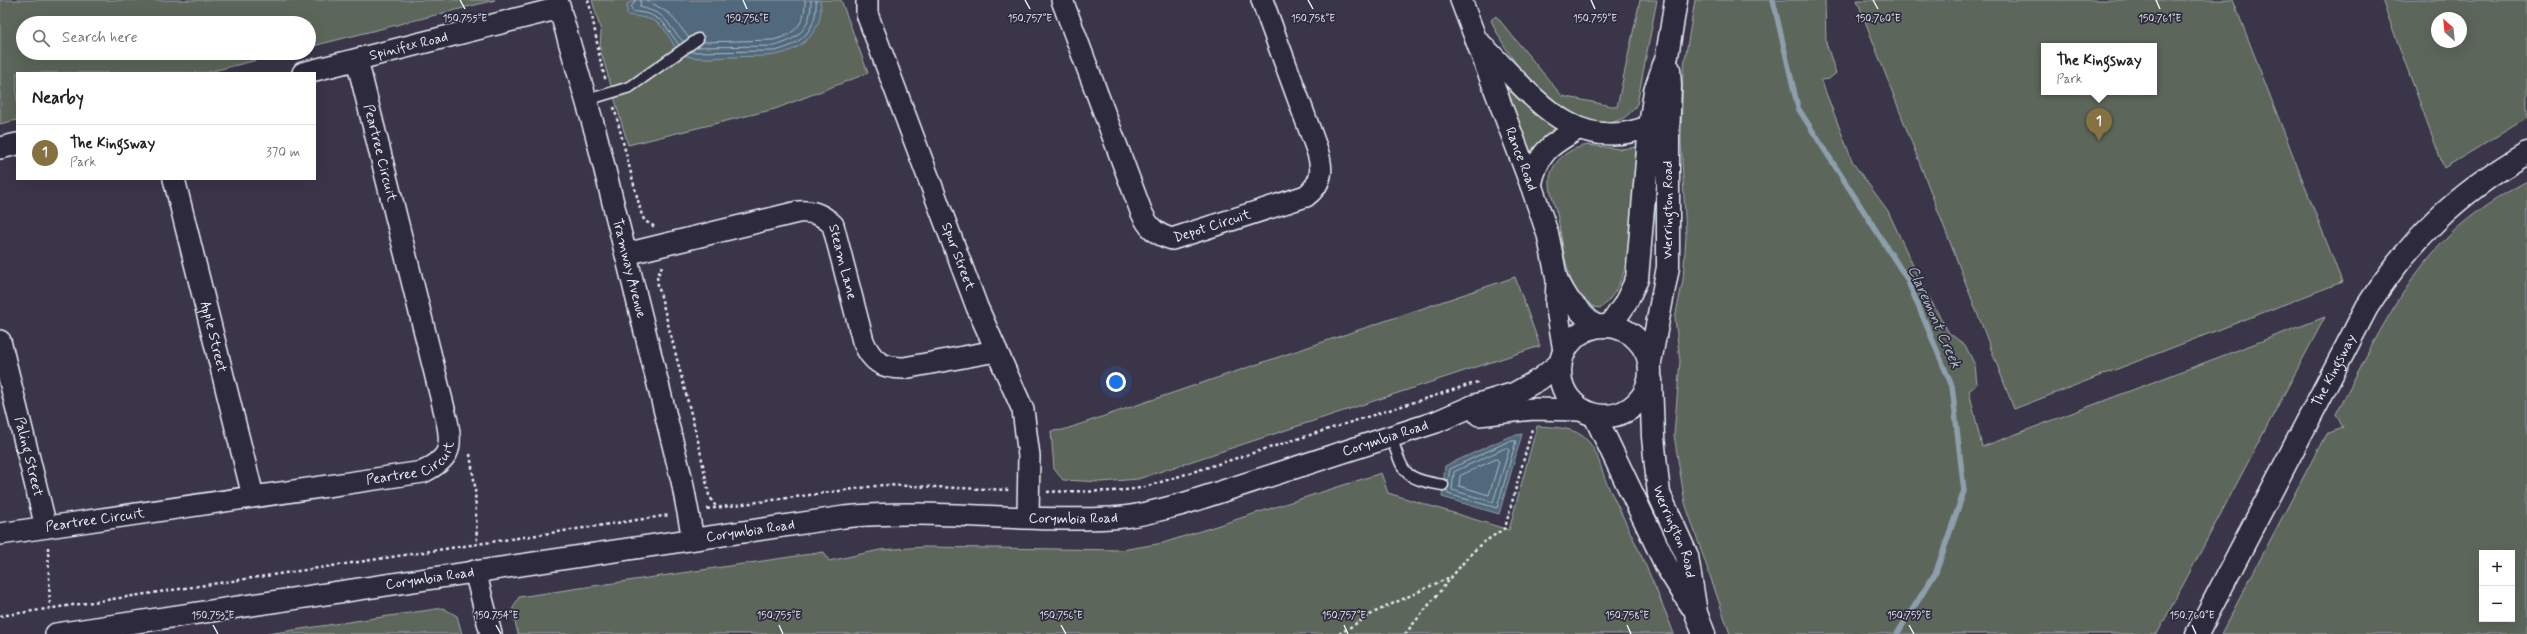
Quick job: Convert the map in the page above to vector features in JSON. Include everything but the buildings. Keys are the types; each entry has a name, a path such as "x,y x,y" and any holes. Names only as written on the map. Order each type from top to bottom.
{"main road":[{"name":"Werrington Road","path":"1602,326 1625,304 1637,279 1650,126 1655,91 1667,56 1676,0"},
{"name":"Werrington Road","path":"1667,56 1670,86 1668,136 1669,255 1650,370 1653,437 1659,494 1687,556 1696,613"},
{"name":"The Kingsway","path":"2197,634 2367,307 2402,255 2447,208 2475,185 2527,153"},
{"path":"1602,326 1624,329 1636,337 1645,348 1650,370 1646,392 1637,404 1625,412 1610,416 1588,413 1569,400 1562,387 1562,357 1570,341 1582,332 1602,326"},
{"name":"Werrington Road","path":"1588,413 1667,567 1696,613 1704,634"}],"street":[{"name":"Spur Street","path":"867,0 868,14 996,351 1023,410 1027,432 1028,517"},
{"name":"Depot Circuit","path":"1062,0 1141,211 1147,224 1158,235 1172,239 1306,196 1316,188 1321,176 1321,162 1316,147 1262,0"},
{"name":"Rance Road","path":"1461,0 1531,185 1548,235 1557,280 1556,303 1562,357"},
{"name":"Spinifex Road","path":"307,72 357,60 559,4"},
{"name":"Tramway Avenue","path":"559,4 586,100 626,254 682,481 693,539"},
{"name":"Rance Road","path":"1476,40 1535,101 1554,116 1578,129 1601,134 1619,135 1650,126"},
{"name":"Peartree Circuit","path":"0,534 47,536 253,496 423,472 438,464 449,452 450,435 447,421 357,60"},
{"path":"1531,185 1535,166 1544,152 1559,140 1578,129"},
{"path":"0,148 16,144"},
{"name":"Apple Street","path":"174,180 253,496"},
{"name":"Steam Lane","path":"626,254 798,212 809,211 823,216 833,225 863,341 868,353 876,363 889,368 904,368 996,351"},
{"name":"Rance Road","path":"1557,280 1569,300 1602,326"},
{"name":"Paling Street","path":"0,341 47,536"},
{"name":"Corymbia Road","path":"56,634 475,571 870,514 1113,518 1146,513 1183,504 1436,422 1475,405 1515,393 1540,379 1562,357"},
{"name":"Corymbia Road","path":"1436,422 1510,410 1588,413"},
{"path":"475,571 491,634"}],"lane":[{"path":"586,100 630,87 698,39"},
{"path":"1391,436 1405,473 1419,481 1443,485"}],"path":[{"path":"588,0 597,32 597,52 610,94 642,216 644,221 654,226 656,233"},
{"path":"664,263 658,270 658,285 699,445 709,495 716,507"},
{"path":"1048,492 1057,490 1109,492 1145,487 1456,388 1486,380"},
{"path":"1405,634 1480,544 1505,528 1534,422"},
{"path":"470,454 475,486 477,544"},
{"path":"707,509 883,486 1009,490"},
{"path":"0,616 666,516"},
{"path":"47,536 50,608"},
{"path":"1339,634 1375,612 1453,576"}],"green space":[{"path":"0,0 495,0 316,45 316,16 16,16 16,60 257,60 209,72 16,72 16,120 0,124"},
{"path":"592,0 841,0 868,73 775,109 628,145 600,48 601,31"},
{"path":"1640,0 1657,0 1637,104 1627,116 1608,122 1584,119 1567,111 1550,100 1521,70 1509,53 1491,20 1496,16 1562,96 1617,107"},
{"path":"1695,0 1825,0 1826,43 1836,73 1829,79 1821,80 1853,163 1888,211 1921,283 1949,333 1965,345 1975,365 1977,384 1969,391 1982,447 2325,317 2157,634 1730,634 1685,503 1674,435 1680,361 1675,318 1683,280 1686,236 1681,140 1683,71"},
{"path":"1857,0 2233,0 2342,282 2014,409"},
{"path":"2382,0 2527,0 2527,118 2444,168"},
{"path":"1513,90 1540,116 1559,130 1533,158 1509,96 1509,93"},
{"path":"1588,145 1620,149 1638,147 1635,210 1629,256 1622,276 1613,294 1601,308 1590,305 1581,297 1574,286 1565,257 1550,184 1554,166 1558,160 1575,149"},
{"path":"2527,181 2527,634 2221,634 2326,434 2343,428 2336,414 2373,344 2401,296 2416,274 2450,235 2477,212"},
{"path":"1515,277 1540,346 1138,479 1101,482 1063,480 1054,469 1051,431 1063,430"},
{"path":"1537,426 1560,428 1576,432 1587,440 1595,451 1608,486 1651,578 1674,634 518,634 512,610 519,597 824,552 829,561 880,550 924,547 1122,550 1163,543 1381,473 1388,493 1509,530"},
{"path":"443,608 457,616 462,634 267,634"}],"water":[{"path":"636,0 820,0 821,10 816,29 803,43 785,53 765,56 698,58 682,54 674,46 663,27 659,24 644,18 627,15 627,4"},
{"path":"1522,434 1499,514 1442,497 1445,466 1508,437"}],"waterway":[{"name":"Claremont Creek","path":"1773,0 1798,108 1907,279 1952,386 1964,491 1936,572 1897,634"}],"place":[{"name":"The Kingsway","path":"2099,141"}]}
